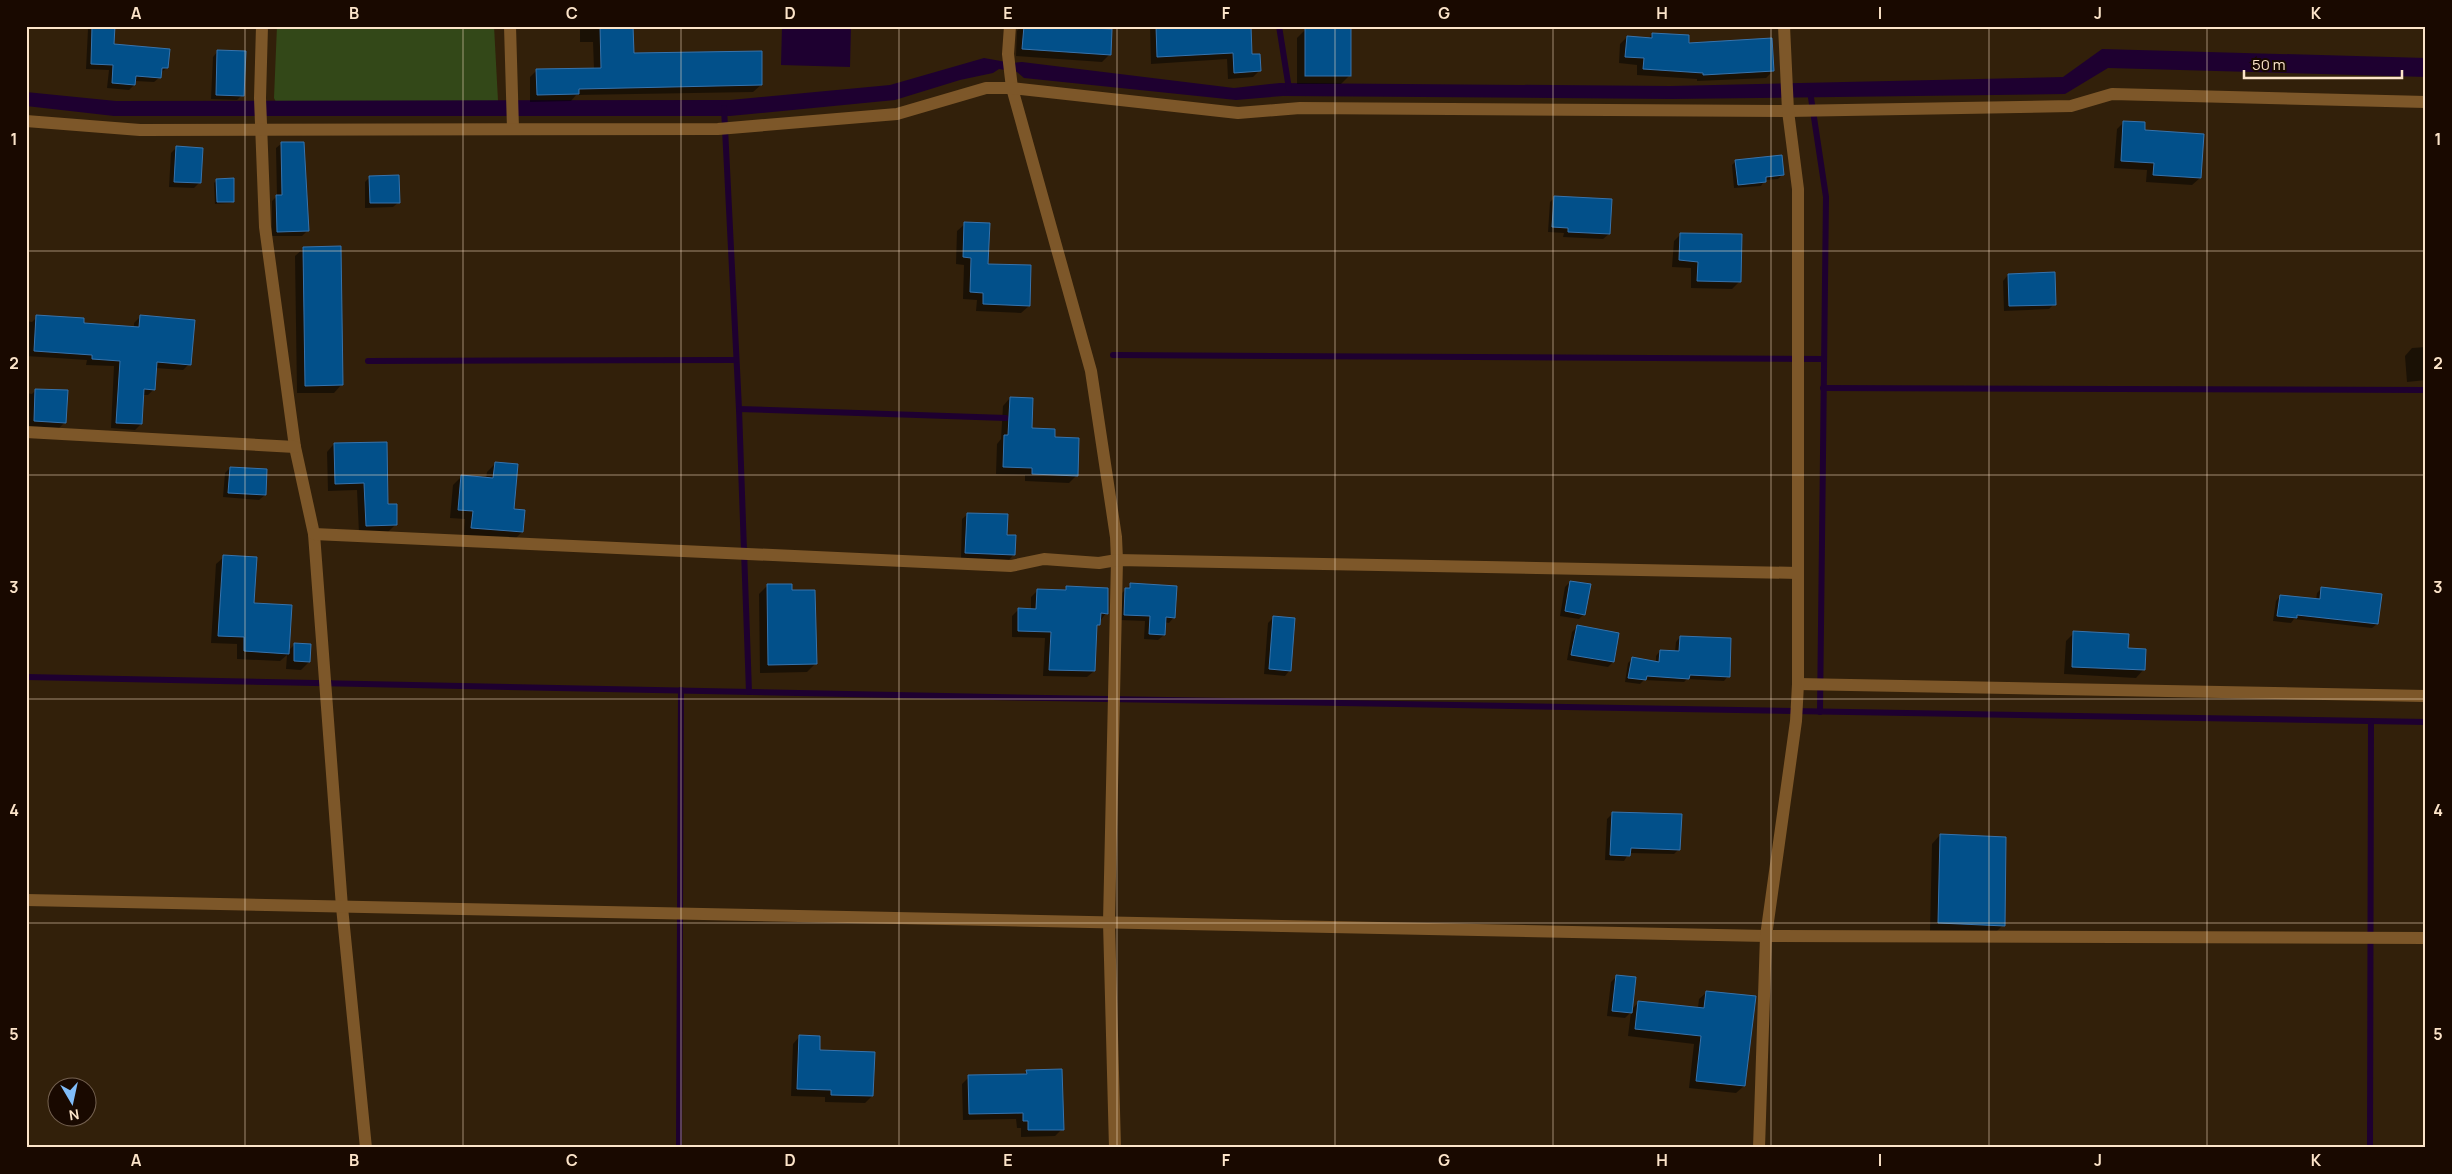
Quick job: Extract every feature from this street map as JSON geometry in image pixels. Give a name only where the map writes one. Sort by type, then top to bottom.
[{"type":"street","points":[[262,26],[260,98],[265,227],[295,447],[314,534],[342,907],[366,1148]]},
{"type":"street","points":[[510,26],[513,126]]},
{"type":"street","points":[[1010,26],[1008,54],[1011,83],[1091,371],[1117,560],[1109,922],[1116,1148]]},
{"type":"street","points":[[1759,1148],[1766,936],[1796,721],[1798,684],[1798,189],[1788,106],[1784,26]]},
{"type":"street","points":[[26,121],[140,130],[261,126],[513,126],[718,129],[896,114],[986,88],[1011,83],[1238,113],[1300,108],[1788,106],[1805,111],[1822,111],[2071,106],[2112,94],[2426,102]]},
{"type":"street","points":[[26,432],[295,447]]},
{"type":"street","points":[[314,534],[752,556],[1011,566],[1044,559],[1099,563],[1117,560],[1798,572]]},
{"type":"street","points":[[1798,684],[2426,696]]},
{"type":"street","points":[[26,900],[1766,936],[2426,938]]},
{"type":"green space","points":[[277,26],[494,26],[498,101],[276,102],[274,98]]},
{"type":"shaded area","points":[[782,26],[851,26],[850,67],[781,65]]},
{"type":"shaded area","points":[[2102,49],[2426,58],[2426,77],[2108,68],[2065,94],[1672,99],[1283,96],[1236,100],[1024,78],[1017,72],[999,69],[993,73],[960,80],[895,100],[730,116],[114,116],[26,106],[26,92],[116,101],[730,100],[890,85],[984,58],[1012,63],[1022,62],[1234,88],[1280,83],[1671,86],[2063,77]]},
{"type":"building","points":[[92,26],[115,26],[114,44],[170,49],[168,68],[162,68],[161,78],[136,76],[135,85],[112,83],[113,65],[91,64]]},
{"type":"building","points":[[600,26],[633,26],[634,53],[762,51],[762,85],[579,89],[579,94],[537,95],[536,69],[601,68]]},
{"type":"building","points":[[1024,26],[1091,26],[1091,28],[1112,29],[1111,55],[1022,49]]},
{"type":"building","points":[[1156,26],[1251,26],[1252,54],[1260,54],[1261,71],[1234,73],[1233,53],[1157,57]]},
{"type":"building","points":[[1305,28],[1351,28],[1351,76],[1305,76]]},
{"type":"building","points":[[1652,33],[1689,35],[1689,43],[1772,38],[1774,71],[1703,75],[1703,73],[1643,69],[1644,58],[1625,57],[1627,36],[1652,38]]},
{"type":"building","points":[[217,50],[246,51],[244,96],[216,95]]},
{"type":"building","points":[[2123,121],[2145,122],[2145,130],[2204,134],[2201,178],[2153,175],[2154,163],[2121,161]]},
{"type":"building","points":[[281,142],[304,142],[309,231],[277,232],[276,195],[282,195]]},
{"type":"building","points":[[176,146],[203,148],[201,183],[174,182]]},
{"type":"building","points":[[1782,155],[1784,175],[1766,177],[1766,182],[1738,185],[1735,160]]},
{"type":"building","points":[[399,175],[400,203],[370,203],[369,176]]},
{"type":"building","points":[[234,178],[234,202],[217,202],[216,179]]},
{"type":"building","points":[[1554,196],[1612,199],[1610,234],[1568,232],[1568,228],[1552,227]]},
{"type":"building","points":[[964,222],[990,223],[988,264],[1031,265],[1030,306],[983,304],[983,293],[970,292],[971,258],[963,257]]},
{"type":"building","points":[[1680,233],[1742,234],[1741,282],[1697,281],[1698,262],[1679,260]]},
{"type":"building","points":[[341,246],[343,385],[305,386],[303,247]]},
{"type":"building","points":[[2055,272],[2056,305],[2009,306],[2008,274]]},
{"type":"building","points":[[36,315],[84,318],[84,323],[139,327],[140,315],[195,320],[191,365],[157,362],[155,390],[144,389],[142,424],[116,423],[120,361],[92,359],[92,355],[34,351]]},
{"type":"building","points":[[35,389],[68,390],[66,423],[34,421]]},
{"type":"building","points":[[1010,397],[1033,398],[1032,428],[1055,429],[1055,437],[1079,438],[1078,476],[1032,474],[1032,468],[1003,467],[1004,435],[1008,435]]},
{"type":"building","points":[[387,442],[388,504],[397,504],[397,525],[366,526],[364,483],[335,484],[334,443]]},
{"type":"building","points":[[495,462],[518,464],[514,509],[525,510],[523,532],[471,528],[473,511],[458,510],[461,475],[493,478]]},
{"type":"building","points":[[230,467],[267,469],[266,495],[228,493]]},
{"type":"building","points":[[967,513],[1008,514],[1007,535],[1016,535],[1015,555],[965,553]]},
{"type":"building","points":[[223,555],[257,557],[254,603],[292,605],[289,654],[244,651],[244,637],[218,636]]},
{"type":"building","points":[[1570,581],[1591,584],[1585,615],[1565,611]]},
{"type":"building","points":[[1130,583],[1177,586],[1175,618],[1166,617],[1165,635],[1149,634],[1150,616],[1124,615],[1125,588],[1130,588]]},
{"type":"building","points":[[767,584],[792,584],[792,590],[815,590],[817,664],[768,665]]},
{"type":"building","points":[[1066,586],[1108,588],[1108,614],[1101,613],[1100,625],[1097,625],[1095,671],[1049,670],[1051,632],[1018,631],[1018,608],[1036,609],[1037,589],[1066,590]]},
{"type":"building","points":[[2321,587],[2382,594],[2378,624],[2297,615],[2297,618],[2277,616],[2280,595],[2320,599]]},
{"type":"building","points":[[1273,616],[1295,618],[1291,671],[1269,669]]},
{"type":"building","points":[[1577,625],[1619,633],[1614,662],[1571,655]]},
{"type":"building","points":[[2073,631],[2129,634],[2128,648],[2146,649],[2145,670],[2072,667]]},
{"type":"building","points":[[1680,636],[1731,638],[1730,677],[1690,675],[1689,679],[1647,676],[1646,680],[1628,678],[1632,657],[1659,662],[1660,650],[1679,651]]},
{"type":"building","points":[[294,643],[311,644],[310,662],[294,661]]},
{"type":"building","points":[[1612,812],[1682,814],[1680,850],[1631,848],[1630,856],[1610,855]]},
{"type":"building","points":[[1940,834],[2006,837],[2005,926],[1938,923]]},
{"type":"building","points":[[1616,975],[1636,977],[1632,1013],[1612,1011]]},
{"type":"building","points":[[1706,991],[1756,996],[1745,1086],[1696,1081],[1701,1036],[1635,1029],[1638,1001],[1704,1008]]},
{"type":"building","points":[[799,1035],[820,1036],[820,1050],[875,1052],[873,1096],[831,1095],[831,1090],[797,1089]]},
{"type":"building","points":[[1062,1069],[1064,1130],[1028,1130],[1028,1121],[1023,1121],[1023,1113],[969,1114],[968,1075],[1027,1074],[1026,1070]]},
{"type":"waterway","points":[[1279,26],[1289,89]]},
{"type":"waterway","points":[[1810,91],[1826,197],[1820,712]]},
{"type":"waterway","points":[[724,108],[739,409],[749,692]]},
{"type":"waterway","points":[[1113,355],[1824,359]]},
{"type":"waterway","points":[[368,361],[736,360]]},
{"type":"waterway","points":[[1823,388],[2426,390]]},
{"type":"waterway","points":[[739,409],[1006,418]]},
{"type":"waterway","points":[[26,677],[993,697],[2426,722]]},
{"type":"waterway","points":[[679,1148],[681,690]]},
{"type":"waterway","points":[[2370,1148],[2371,721]]}]
